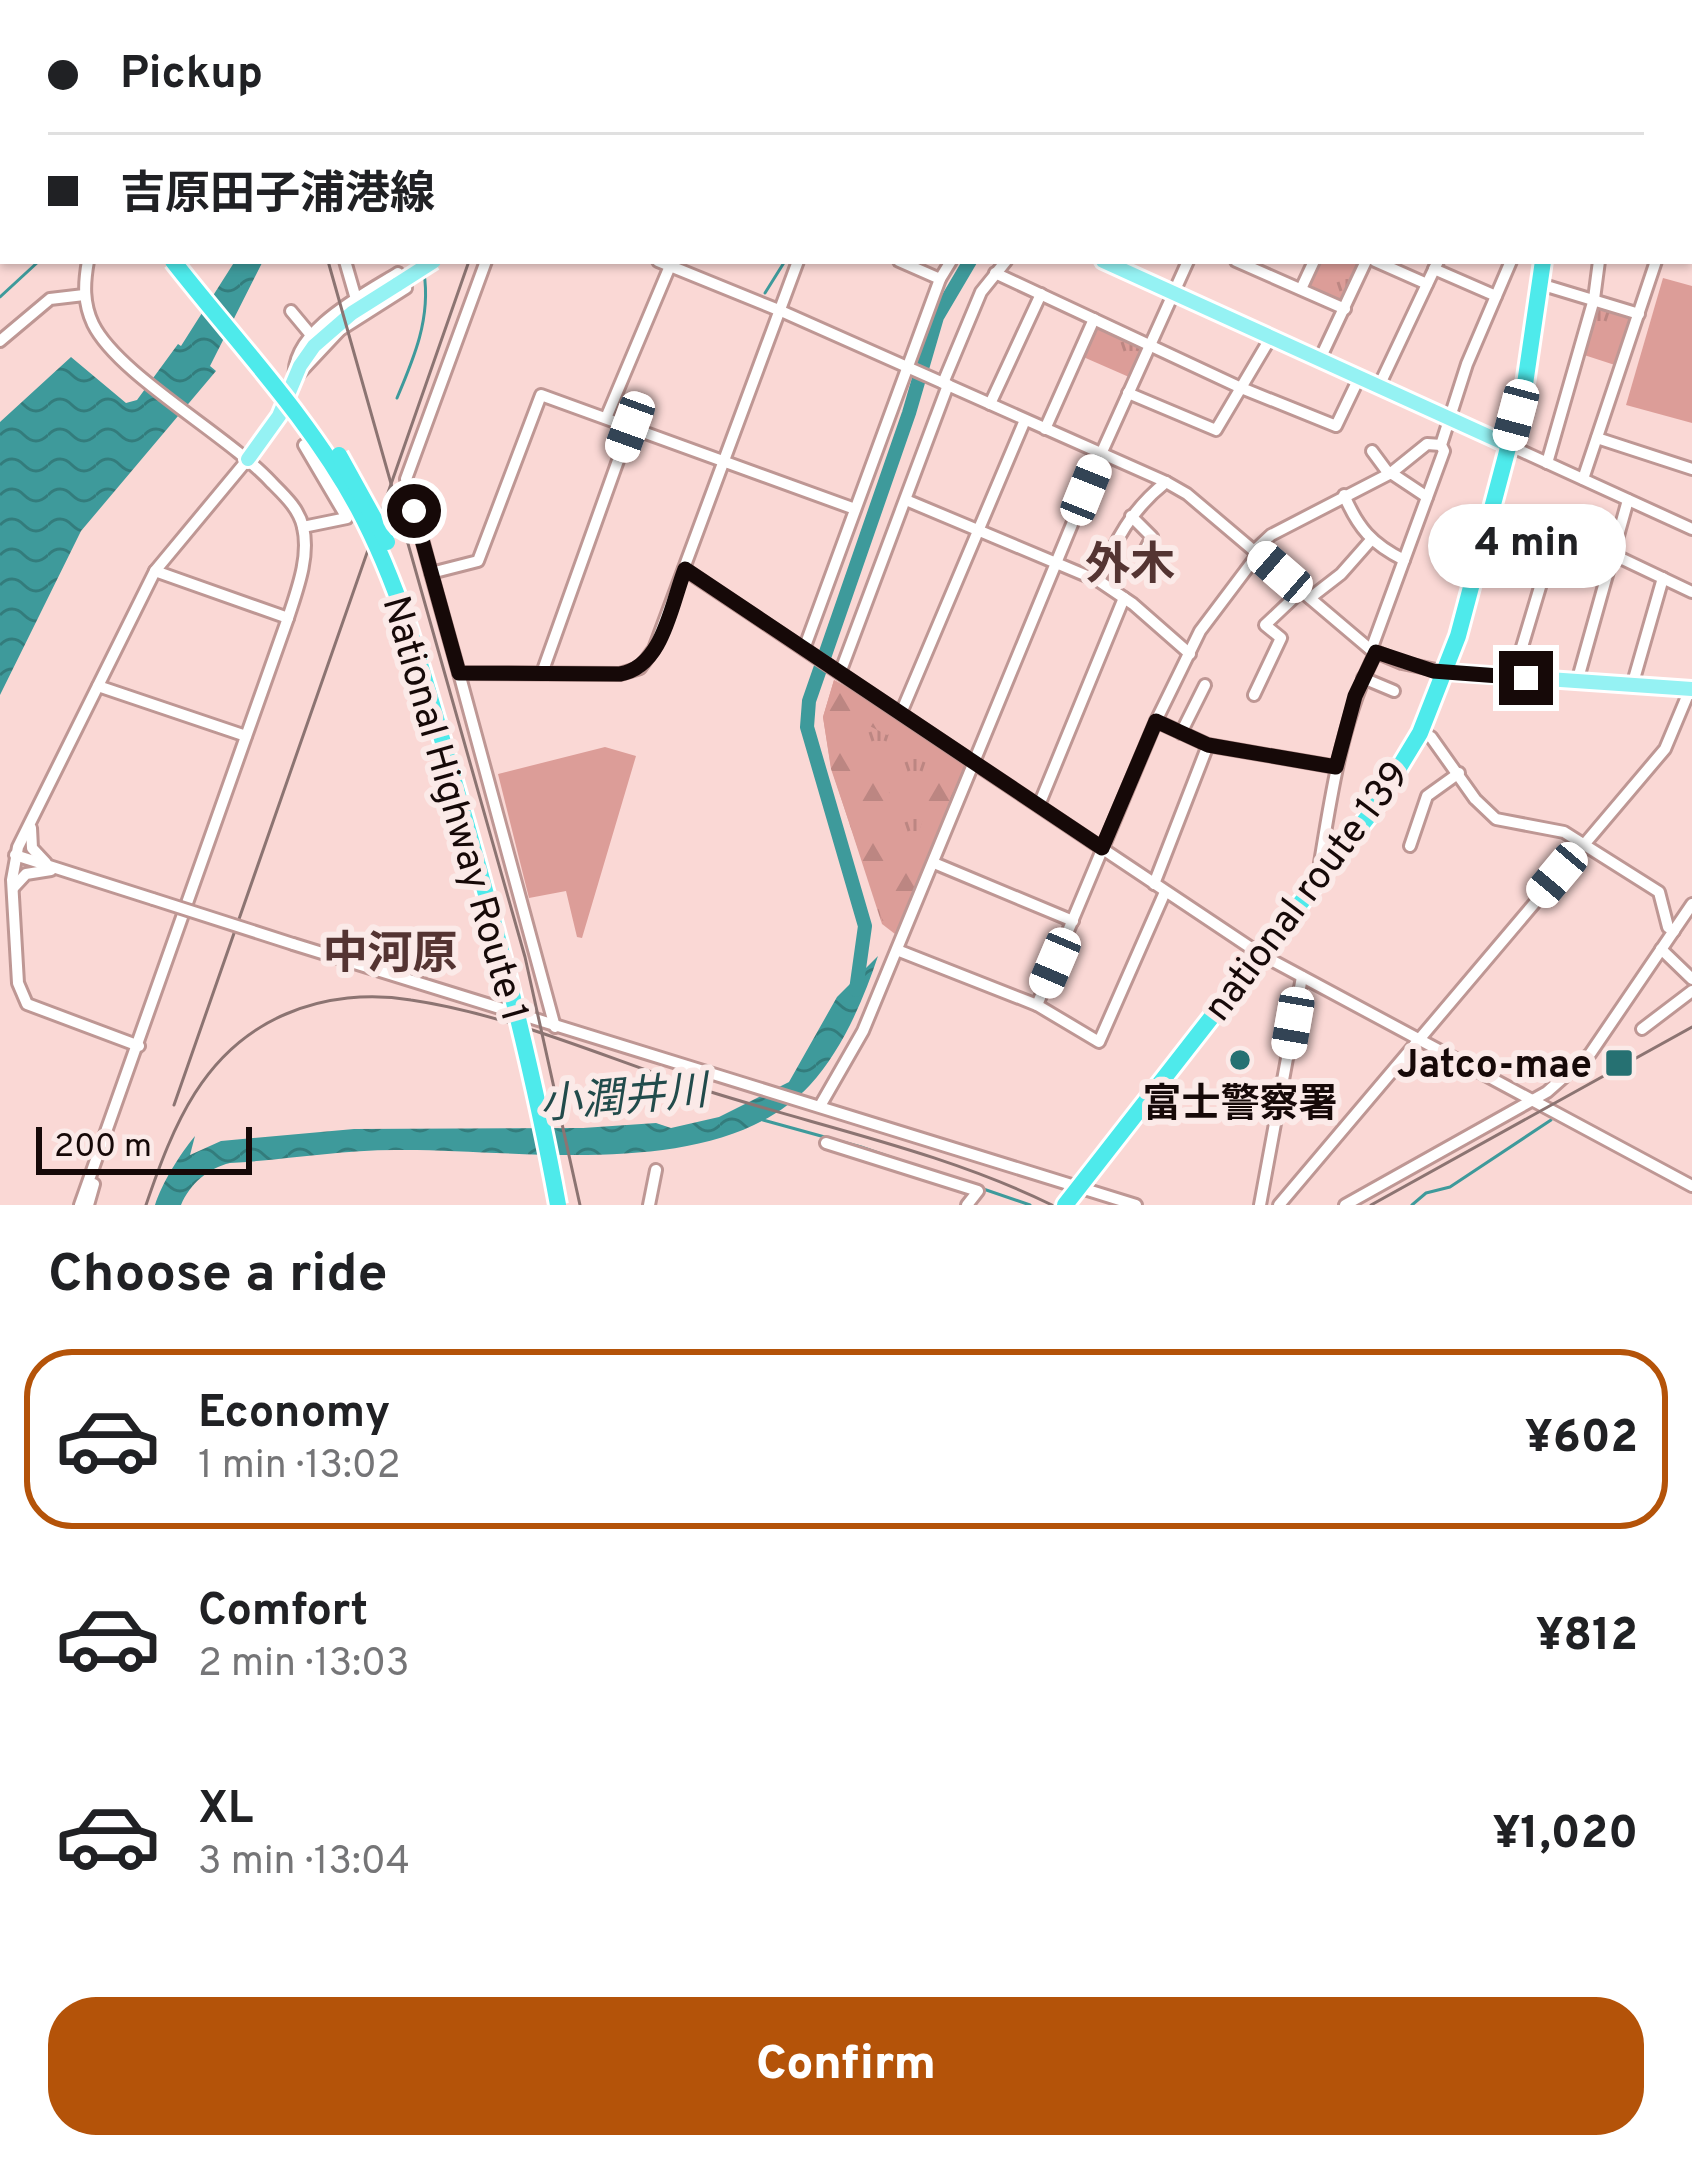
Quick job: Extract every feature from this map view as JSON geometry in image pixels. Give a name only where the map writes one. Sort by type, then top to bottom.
[{"type":"highway","name":"National Highway Route 1","points":[[175,264],[287,400],[333,465],[398,593],[496,926],[558,1205]]},
{"type":"highway","name":"National Highway Route 1","points":[[188,264],[320,426],[351,474],[399,569],[421,626],[506,928],[541,1066],[568,1205]]},
{"type":"highway","name":"national route 139","points":[[1065,1205],[1323,875],[1393,781],[1420,734],[1446,672],[1525,384],[1543,264]]},
{"type":"main road","points":[[248,458],[279,416],[311,349],[327,332],[429,264]]},
{"type":"main road","points":[[1110,264],[1508,445]]},
{"type":"main road","points":[[1446,672],[1692,687]]},
{"type":"street","points":[[84,1205],[300,581],[303,527],[295,507],[248,458],[146,379],[100,336],[84,295],[88,264]]},
{"type":"street","points":[[346,264],[356,298]]},
{"type":"street","points":[[485,264],[406,479],[554,1028]]},
{"type":"street","points":[[606,418],[664,264],[1166,482],[1373,651],[1446,672]]},
{"type":"street","points":[[459,673],[620,674],[640,668],[655,649],[797,264]]},
{"type":"street","points":[[906,264],[940,279]]},
{"type":"street","points":[[807,651],[855,509],[949,264]]},
{"type":"street","points":[[838,672],[906,500],[970,316],[1003,264]]},
{"type":"street","points":[[820,1106],[863,1031],[1055,563],[1187,264]]},
{"type":"street","points":[[1300,289],[1312,264]]},
{"type":"street","points":[[1320,359],[1368,264]]},
{"type":"street","points":[[1377,264],[1427,284]]},
{"type":"street","points":[[1323,875],[1320,863],[1336,767],[1363,678],[1444,451],[1441,446],[1467,364],[1510,264]]},
{"type":"street","points":[[1547,463],[1594,299],[1599,264]]},
{"type":"street","points":[[1583,479],[1655,264]]},
{"type":"street","points":[[1254,265],[1345,309]]},
{"type":"street","points":[[1379,386],[1436,265],[1496,296]]},
{"type":"street","points":[[994,272],[1239,387],[1336,426],[1359,378]]},
{"type":"street","points":[[398,273],[406,288],[332,336],[295,378],[295,359],[311,335],[356,298],[398,273]]},
{"type":"street","points":[[1540,284],[1639,314]]},
{"type":"street","points":[[990,404],[1041,294]]},
{"type":"street","points":[[0,340],[50,299],[84,295]]},
{"type":"street","points":[[291,311],[311,335]]},
{"type":"street","points":[[1045,429],[1094,320]]},
{"type":"street","points":[[1128,393],[1216,430],[1271,337]]},
{"type":"street","points":[[431,574],[478,562],[537,399],[546,395],[855,509]]},
{"type":"street","points":[[901,713],[1025,420]]},
{"type":"street","points":[[542,673],[630,427]]},
{"type":"street","points":[[1597,438],[1692,469]]},
{"type":"street","points":[[1037,1005],[1156,721],[1211,611],[1270,535],[1390,473],[1427,444],[1441,446]]},
{"type":"street","points":[[303,527],[347,518],[304,445]]},
{"type":"street","points":[[1508,445],[1692,530]]},
{"type":"street","points":[[1372,451],[1390,473],[1427,497]]},
{"type":"street","points":[[139,1046],[22,999],[15,855],[155,572],[248,458]]},
{"type":"street","points":[[1099,581],[1117,536],[1166,482]]},
{"type":"street","points":[[1344,495],[1357,526],[1404,560]]},
{"type":"street","points":[[906,500],[1099,581],[1190,653]]},
{"type":"street","points":[[1576,682],[1628,500]]},
{"type":"street","points":[[1131,516],[1152,537],[1143,554]]},
{"type":"street","points":[[1490,517],[1612,554],[1692,592]]},
{"type":"street","points":[[1514,677],[1555,537]]},
{"type":"street","points":[[1254,695],[1281,638],[1265,625],[1341,574],[1371,540]]},
{"type":"street","points":[[685,569],[1260,954],[1692,1186]]},
{"type":"street","points":[[155,572],[288,618]]},
{"type":"street","points":[[1632,686],[1663,578]]},
{"type":"street","points":[[1039,805],[1124,598]]},
{"type":"street","points":[[1363,678],[1394,691]]},
{"type":"street","points":[[1181,733],[1204,685]]},
{"type":"street","points":[[98,686],[246,736]]},
{"type":"street","points":[[1279,1205],[1664,749],[1692,687]]},
{"type":"street","points":[[1156,721],[1208,745],[1336,767]]},
{"type":"street","points":[[1420,734],[1431,737],[1474,799],[1496,819],[1564,832],[1659,892],[1668,927],[1674,931]]},
{"type":"street","points":[[897,950],[1037,1005],[1099,1042],[1160,888],[1208,745]]},
{"type":"street","points":[[1410,845],[1427,796],[1459,773]]},
{"type":"street","points":[[33,818],[32,848],[41,860],[60,870]]},
{"type":"street","points":[[15,855],[554,1028],[1136,1205]]},
{"type":"street","points":[[934,862],[1073,921]]},
{"type":"street","points":[[13,888],[33,871],[60,870]]},
{"type":"street","points":[[1345,1205],[1570,1075],[1590,1054],[1692,904]]},
{"type":"street","points":[[1661,949],[1692,979]]},
{"type":"street","points":[[1260,1205],[1302,977]]},
{"type":"street","points":[[1642,1028],[1692,991]]},
{"type":"street","points":[[826,1143],[978,1191],[967,1205]]},
{"type":"street","points":[[649,1205],[656,1170]]},
{"type":"green space","points":[[1318,264],[1361,264],[1343,304],[1307,288]]},
{"type":"green space","points":[[1663,278],[1692,286],[1692,423],[1626,405]]},
{"type":"green space","points":[[1595,301],[1636,315],[1621,367],[1581,354]]},
{"type":"green space","points":[[1097,323],[1143,344],[1129,377],[1081,356]]},
{"type":"green space","points":[[834,680],[968,764],[895,934],[882,924],[831,767],[823,717]]},
{"type":"green space","points":[[834,680],[901,716],[901,730],[887,735],[860,721],[862,710],[851,711],[860,741],[902,812],[890,818],[888,832],[888,842],[897,855],[904,859],[923,818],[930,743],[939,743],[965,762],[897,930],[883,922],[831,769],[823,717]]},
{"type":"green space","points":[[605,747],[636,756],[582,938],[577,937],[566,891],[529,898],[498,774]]},
{"type":"water","points":[[233,264],[261,264],[210,366],[216,371],[81,531],[0,695],[0,422],[71,357],[126,403],[137,400],[181,346]]},
{"type":"water","points":[[878,956],[850,1024],[810,1085],[770,1116],[723,1137],[670,1149],[613,1154],[374,1150],[230,1163],[201,1178],[181,1205],[155,1205],[195,1136],[190,1155],[221,1141],[354,1129],[656,1123],[671,1128],[719,1117],[789,1082],[837,997]]},
{"type":"waterway","points":[[0,297],[36,264]]},
{"type":"waterway","points":[[765,293],[783,264]]},
{"type":"waterway","name":"小潤井川","points":[[856,990],[865,926],[807,727],[809,701],[909,413],[937,317],[968,264]]},
{"type":"waterway","points":[[397,398],[423,322],[424,273]]},
{"type":"waterway","points":[[763,1120],[861,1147],[1030,1205]]},
{"type":"waterway","points":[[1412,1205],[1426,1193],[1450,1187],[1551,1120]]},
{"type":"railway","points":[[329,264],[525,957],[580,1205]]},
{"type":"railway","points":[[174,1105],[468,264]]},
{"type":"railway","points":[[146,1205],[180,1119],[212,1069],[233,1048],[257,1029],[301,1008],[332,1000],[380,997],[447,1006],[517,1025],[689,1085],[964,1168],[1052,1205]]},
{"type":"railway","points":[[1371,1205],[1692,1027]]},
{"type":"place","name":"富士警察署","points":[[1240,1060]]},
{"type":"place","name":"Jatco-mae","points":[[1619,1063]]},
{"type":"district","name":"外木","points":[[1130,563]]},
{"type":"district","name":"中河原","points":[[390,952]]},
{"type":"route","points":[[414,511],[459,673],[620,674],[640,668],[655,649],[685,569],[1102,848],[1156,721],[1208,745],[1336,767],[1355,696],[1376,652],[1433,671],[1526,678]]}]
